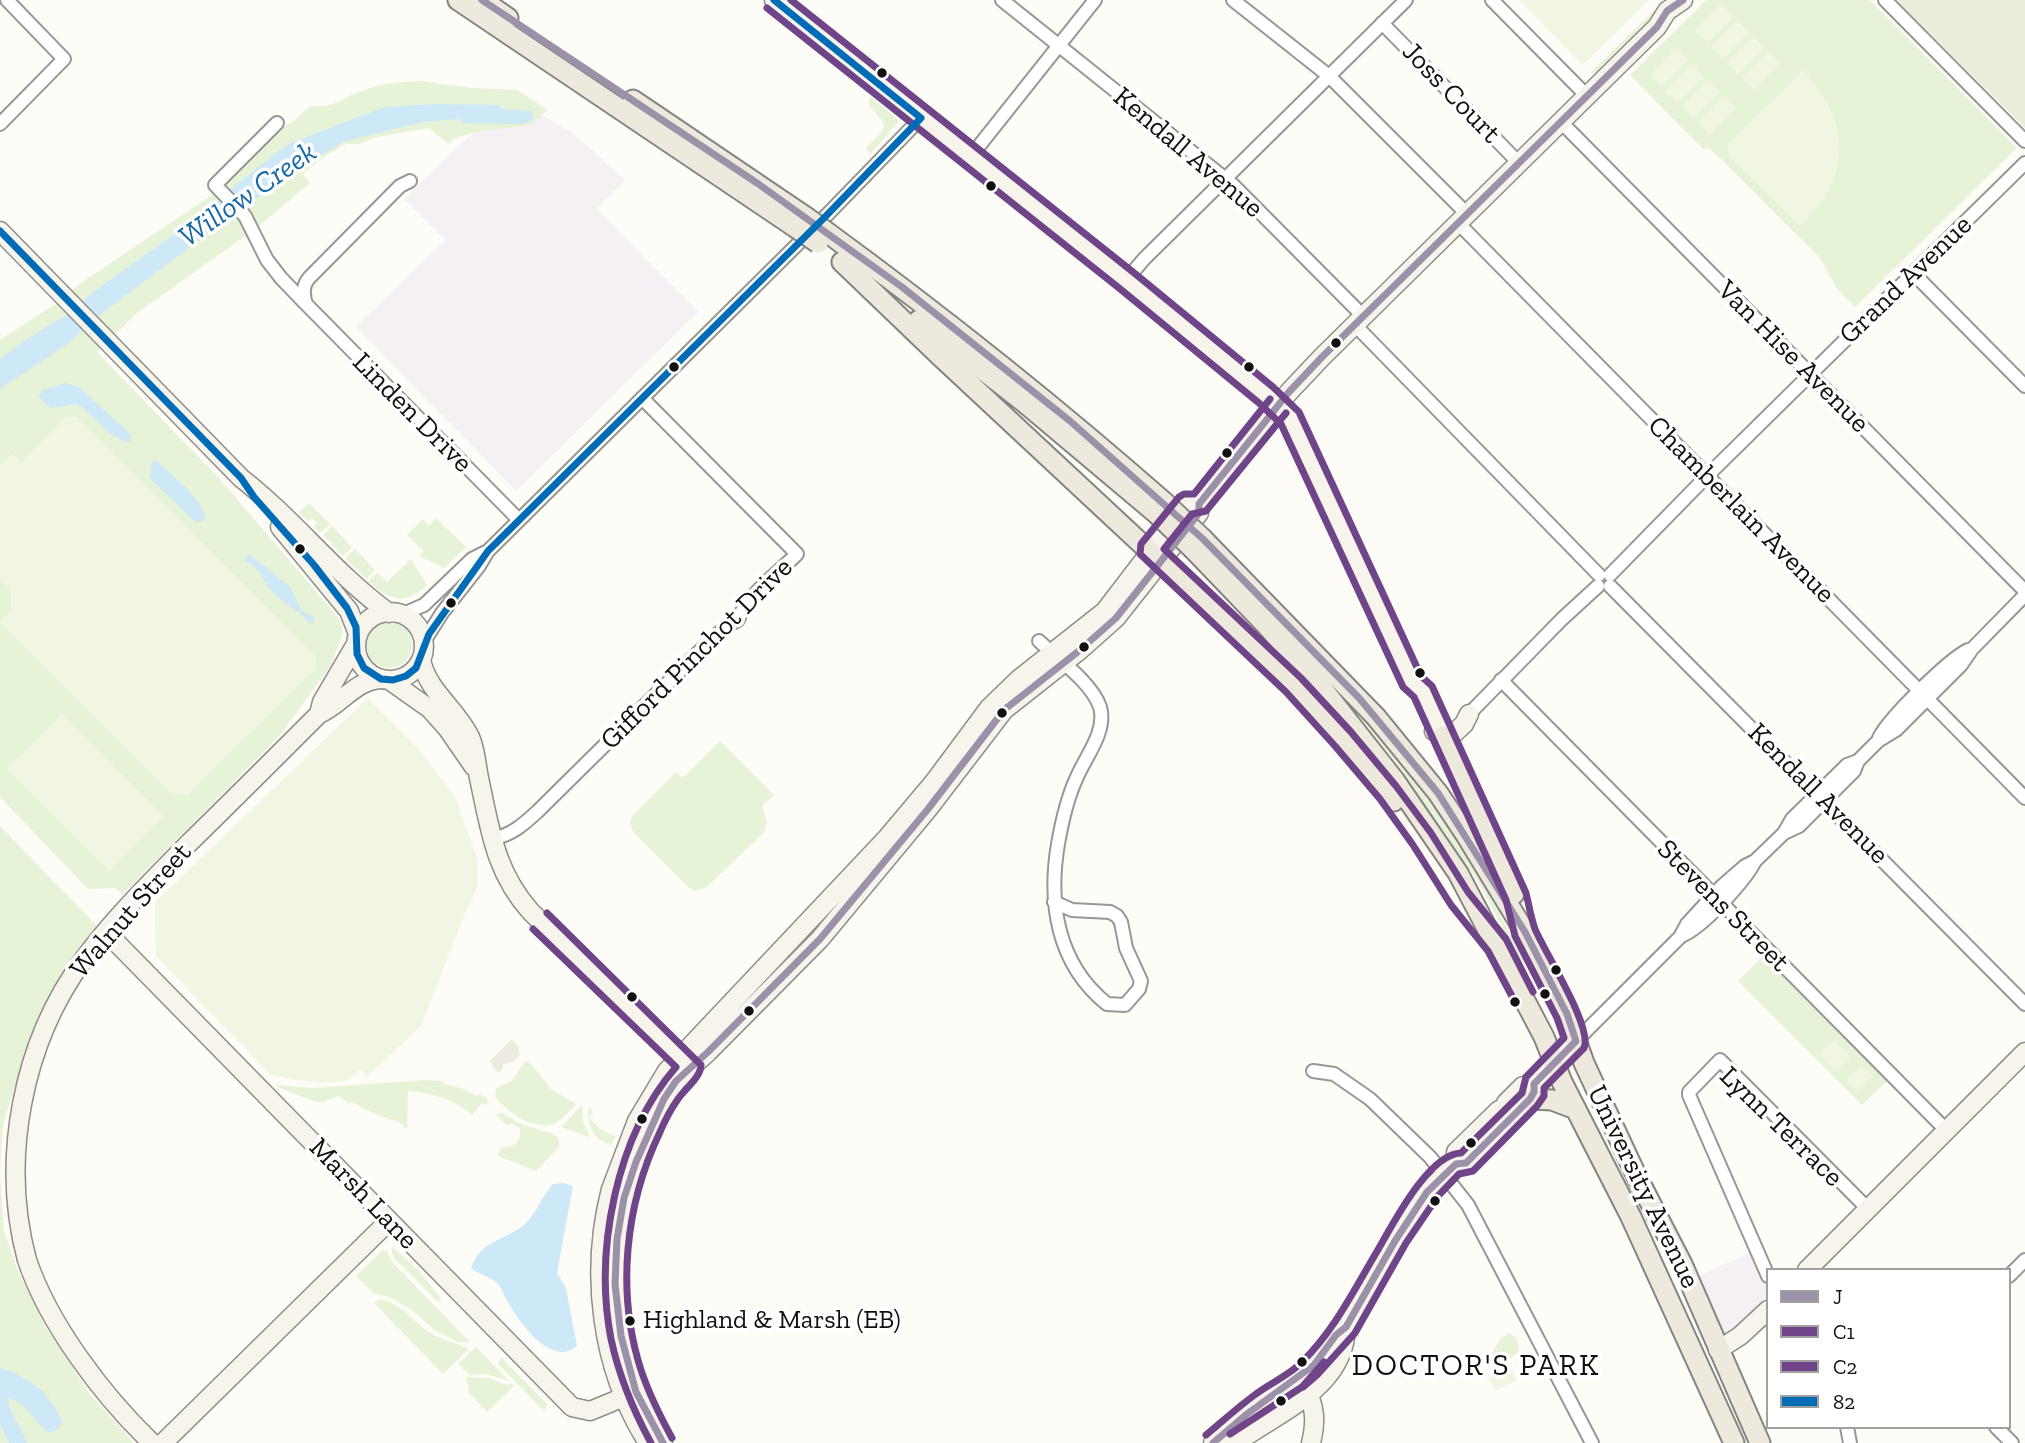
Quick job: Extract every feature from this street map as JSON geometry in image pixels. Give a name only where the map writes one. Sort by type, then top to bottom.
[{"type":"main road","points":[[458,0],[801,222]]},
{"type":"main road","points":[[482,0],[823,238],[902,287],[1070,421],[1360,699],[1452,813],[1525,932]]},
{"type":"main road","points":[[823,238],[842,262],[941,357],[1285,676],[1343,739],[1395,802],[1459,898],[1497,945]]},
{"type":"main road","points":[[842,262],[1161,508]]},
{"type":"main road","points":[[1198,544],[1374,753],[1458,873],[1497,945]]},
{"type":"main road","points":[[1443,736],[1516,897],[1525,932]]},
{"type":"main road","name":"University Avenue","points":[[1525,932],[1567,1014],[1584,1063],[1637,1177],[1684,1269],[1760,1443]]},
{"type":"main road","name":"University Avenue","points":[[1497,945],[1739,1442]]},
{"type":"main road","points":[[1532,1092],[1576,1110]]},
{"type":"main road","points":[[1649,1254],[1669,1275],[1703,1348],[1710,1352],[1718,1349]]},
{"type":"street","points":[[0,124],[61,61],[7,0]]},
{"type":"street","name":"Kendall Avenue","points":[[1002,0],[1226,179],[1604,580],[2022,1001]]},
{"type":"street","points":[[971,156],[1095,0]]},
{"type":"street","name":"Chamberlain Avenue","points":[[1233,0],[1329,76],[1707,475],[2025,798]]},
{"type":"street","points":[[1126,280],[1144,259],[1406,0]]},
{"type":"street","points":[[1492,0],[1587,96]]},
{"type":"street","points":[[1885,0],[2025,141]]},
{"type":"street","points":[[783,2],[921,118],[1126,280],[1278,406],[1294,423],[1413,683],[1422,691],[1443,736]]},
{"type":"street","points":[[648,1443],[605,1328],[601,1299],[602,1237],[620,1188],[637,1121],[667,1071],[686,1062],[886,839],[934,782],[989,708],[1012,685],[1105,611],[1155,555],[1187,504],[1199,504],[1278,406],[1322,357],[1657,27],[1673,17],[1681,2]]},
{"type":"street","name":"Joss Court","points":[[1382,23],[1519,163]]},
{"type":"street","points":[[385,680],[402,678],[413,671],[442,613],[488,551],[921,118]]},
{"type":"street","name":"Van Hise Avenue","points":[[1561,122],[2025,593]]},
{"type":"street","name":"Linden Drive","points":[[277,123],[219,189],[243,213],[267,260],[281,278],[305,297],[519,520]]},
{"type":"street","name":"Grand Avenue","points":[[1469,714],[1913,272],[2023,170]]},
{"type":"street","points":[[305,297],[309,278],[400,186],[410,181]]},
{"type":"street","points":[[0,232],[241,478],[259,492],[356,588],[395,614],[412,621],[420,631],[428,683],[469,735],[477,755],[478,773],[492,839],[504,874],[519,899],[686,1062]]},
{"type":"street","points":[[1913,272],[2025,386]]},
{"type":"street","name":"Gifford Pinchot Drive","points":[[492,839],[520,828],[709,642],[738,620],[740,611],[748,602],[797,554],[642,398]]},
{"type":"street","points":[[241,478],[254,497],[342,600],[349,611],[357,639],[357,656],[362,666],[370,674],[385,680],[430,709],[478,773]]},
{"type":"street","points":[[357,639],[370,619],[424,605],[472,559],[488,551]]},
{"type":"street","points":[[1213,1443],[1261,1403],[1314,1365],[1336,1335],[1346,1327],[1395,1241],[1427,1192],[1450,1169],[1466,1163],[1507,1112],[1532,1092],[1576,1041],[1681,936],[1687,924],[1717,899],[1745,866],[1755,861],[1784,834],[1792,819],[1821,797],[1847,765],[1858,761],[1878,741],[1889,723],[1924,695],[1955,659],[1972,649],[2025,593]]},
{"type":"street","name":"Walnut Street","points":[[318,714],[357,639]]},
{"type":"street","points":[[1052,652],[1093,694],[1100,708],[1102,722],[1069,796],[1055,865],[1054,902],[1058,927],[1069,958],[1079,974],[1107,1004],[1125,1005],[1139,989],[1141,981],[1126,948],[1121,922],[1117,916],[1110,912],[1072,910],[1054,902]]},
{"type":"street","name":"Walnut Street","points":[[152,1443],[102,1389],[51,1311],[27,1262],[14,1198],[14,1156],[18,1113],[36,1044],[48,1017],[71,979],[106,932],[152,881],[318,714],[330,709],[365,682],[385,680]]},
{"type":"street","name":"Stevens Street","points":[[1501,680],[1947,1130]]},
{"type":"street","points":[[1413,683],[1412,694],[1424,722],[1443,736],[1454,734],[1469,714]]},
{"type":"street","points":[[1431,709],[1450,720],[1469,714]]},
{"type":"street","name":"Marsh Lane","points":[[106,932],[572,1407],[590,1411],[630,1394]]},
{"type":"street","points":[[1809,1268],[2025,1052]]},
{"type":"street","name":"Lynn Terrace","points":[[1766,1271],[1689,1095],[1720,1060],[1868,1209]]},
{"type":"street","points":[[1313,1071],[1334,1074],[1350,1082],[1421,1149],[1450,1169],[1592,1443]]},
{"type":"street","points":[[163,1443],[389,1221]]},
{"type":"street","points":[[1718,1349],[1765,1317]]},
{"type":"street","points":[[1236,1443],[1304,1398],[1333,1367],[1345,1340],[1346,1327]]},
{"type":"street","points":[[1293,1382],[1315,1421],[1311,1443]]},
{"type":"street","points":[[630,1394],[663,1443]]},
{"type":"street","points":[[1302,1443],[1304,1398]]},
{"type":"street","points":[[1998,1429],[2012,1443]]},
{"type":"shaded area","points":[[541,115],[572,132],[625,180],[597,209],[698,312],[516,491],[356,327],[445,240],[404,199],[472,133],[531,125]]},
{"type":"shaded area","points":[[512,1039],[518,1046],[520,1055],[513,1062],[503,1064],[500,1072],[495,1071],[490,1061]]},
{"type":"shaded area","points":[[1756,1250],[1766,1272],[1766,1312],[1718,1350],[1689,1280]]},
{"type":"green space","points":[[1519,0],[1649,0],[1583,65]]},
{"type":"green space","points":[[1706,0],[1870,0],[2017,148],[1855,307],[1838,290],[1819,257],[1710,149],[1703,149],[1630,75]]},
{"type":"green space","points":[[1897,0],[2025,0],[2025,128]]},
{"type":"green space","points":[[1721,4],[1734,16],[1707,43],[1695,30]]},
{"type":"green space","points":[[1659,6],[1661,10],[1595,75],[1591,72]]},
{"type":"green space","points":[[1737,20],[1749,32],[1723,59],[1711,46]]},
{"type":"green space","points":[[1753,36],[1765,48],[1738,75],[1726,62]]},
{"type":"green space","points":[[1676,48],[1689,60],[1662,87],[1650,75]]},
{"type":"green space","points":[[1769,51],[1781,64],[1754,90],[1742,78]]},
{"type":"green space","points":[[1692,64],[1704,77],[1678,103],[1665,91]]},
{"type":"green space","points":[[1803,70],[1819,89],[1830,109],[1837,129],[1839,149],[1837,169],[1830,188],[1800,225],[1728,155],[1728,144]]},
{"type":"green space","points":[[1708,80],[1720,92],[1694,119],[1681,106]]},
{"type":"green space","points":[[420,81],[472,88],[517,90],[548,110],[531,125],[472,133],[456,138],[448,144],[429,128],[378,137],[359,144],[346,144],[302,174],[310,183],[255,229],[136,314],[97,352],[218,477],[338,617],[342,636],[330,667],[280,735],[123,894],[115,888],[88,889],[0,797],[0,340],[213,194],[280,129],[294,121],[310,106],[326,106],[378,86]]},
{"type":"green space","points":[[870,96],[899,121],[870,155],[866,148],[880,134],[884,125],[868,103]]},
{"type":"green space","points":[[1724,96],[1736,108],[1709,134],[1697,122]]},
{"type":"green space","points":[[65,417],[77,417],[316,657],[315,669],[188,795],[173,795],[0,622],[11,611],[11,591],[0,580],[0,465],[12,453],[21,462]]},
{"type":"green space","points":[[309,503],[330,524],[320,533],[314,527],[317,523],[312,518],[308,521],[299,513]]},
{"type":"green space","points":[[436,518],[466,547],[444,568],[419,556],[423,551],[407,535],[423,519],[429,525]]},
{"type":"green space","points":[[332,526],[352,547],[343,556],[323,535]]},
{"type":"green space","points":[[355,549],[375,570],[366,579],[345,558]]},
{"type":"green space","points":[[411,559],[427,585],[419,592],[397,598],[383,593],[368,582],[377,573],[387,582]]},
{"type":"green space","points":[[389,622],[398,623],[405,629],[411,636],[411,654],[405,661],[398,667],[389,668],[380,667],[373,661],[367,654],[366,645],[367,636],[373,629],[380,623]]},
{"type":"green space","points":[[1289,637],[1380,733],[1453,828],[1525,961],[1521,962],[1467,865],[1445,842]]},
{"type":"green space","points":[[368,698],[419,749],[455,797],[477,858],[478,886],[421,1026],[367,1077],[360,1070],[339,1082],[277,1076],[270,1074],[156,956],[155,902]]},
{"type":"green space","points":[[62,714],[164,817],[109,871],[7,768]]},
{"type":"green space","points":[[720,741],[774,795],[762,806],[767,822],[764,832],[707,887],[695,891],[633,832],[630,823],[633,815],[676,772],[683,778]]},
{"type":"green space","points":[[0,826],[97,926],[59,985],[27,1047],[3,1124],[0,1174]]},
{"type":"green space","points":[[1763,956],[1888,1080],[1862,1105],[1738,981]]},
{"type":"green space","points":[[1834,1040],[1851,1057],[1836,1072],[1819,1055]]},
{"type":"green space","points":[[526,1061],[551,1089],[576,1104],[555,1123],[531,1123],[514,1114],[495,1097],[496,1088],[511,1081]]},
{"type":"green space","points":[[1862,1065],[1873,1076],[1858,1092],[1846,1080]]},
{"type":"green space","points":[[443,1081],[444,1084],[477,1096],[480,1094],[489,1101],[485,1106],[482,1103],[472,1115],[442,1098],[408,1091],[407,1129],[400,1123],[363,1109],[355,1103],[348,1103],[339,1096],[315,1102],[276,1085],[312,1088]]},
{"type":"green space","points":[[582,1105],[583,1122],[588,1137],[561,1127]]},
{"type":"green space","points":[[589,1106],[593,1113],[589,1117],[592,1121],[604,1131],[616,1136],[611,1145],[600,1140],[592,1130],[588,1119]]},
{"type":"green space","points":[[501,1112],[519,1123],[553,1134],[559,1139],[559,1147],[536,1171],[498,1156],[501,1148],[515,1145],[520,1137],[520,1128],[506,1125],[496,1115]]},
{"type":"green space","points":[[0,1174],[4,1231],[18,1271],[47,1329],[89,1393],[134,1443],[0,1443]]},
{"type":"green space","points":[[392,1246],[420,1272],[441,1299],[438,1302],[396,1260]]},
{"type":"green space","points":[[383,1250],[387,1251],[392,1262],[470,1342],[458,1342],[434,1330],[412,1310],[389,1297],[373,1293],[356,1276]]},
{"type":"green space","points":[[379,1299],[401,1308],[434,1335],[469,1349],[443,1374],[374,1303]]},
{"type":"green space","points":[[1509,1333],[1517,1339],[1519,1352],[1498,1367],[1493,1365],[1491,1356],[1500,1339]]},
{"type":"green space","points":[[476,1347],[509,1381],[486,1374],[470,1375],[458,1364]]},
{"type":"green space","points":[[501,1357],[547,1404],[546,1409],[542,1409],[498,1364]]},
{"type":"green space","points":[[1510,1367],[1517,1380],[1496,1391],[1489,1378]]},
{"type":"green space","points":[[466,1377],[489,1378],[514,1386],[487,1412],[468,1392]]},
{"type":"water","name":"Willow Creek","points":[[500,105],[502,109],[532,111],[533,119],[525,124],[462,123],[460,119],[422,122],[345,141],[295,171],[219,225],[110,307],[66,345],[0,389],[0,359],[65,316],[100,287],[199,217],[288,144],[385,107]]},
{"type":"water","points":[[66,383],[79,387],[125,429],[131,436],[130,442],[110,433],[77,404],[50,408],[39,396],[42,390]]},
{"type":"water","points":[[155,460],[198,502],[206,517],[200,522],[195,522],[149,477],[151,463]]},
{"type":"water","points":[[249,554],[290,587],[302,611],[314,617],[313,623],[309,623],[272,591],[258,571],[245,560]]},
{"type":"water","points":[[553,1184],[573,1186],[557,1273],[566,1288],[577,1346],[567,1352],[545,1346],[534,1337],[516,1315],[499,1285],[471,1269],[479,1253],[525,1224]]},
{"type":"water","points":[[0,1368],[29,1381],[45,1395],[62,1422],[57,1430],[48,1433],[23,1406],[9,1397],[10,1408],[27,1443],[9,1443],[0,1424]]},
{"type":"transit line","name":"J","points":[[482,0],[757,183],[902,287],[1070,421],[1203,539],[1360,699],[1438,793],[1525,932],[1567,1014],[1576,1041],[1534,1084],[1530,1099],[1466,1163],[1456,1164],[1427,1192],[1395,1241],[1346,1327],[1336,1335],[1314,1365],[1247,1414],[1213,1443]]},
{"type":"transit line","name":"82","points":[[0,231],[241,478],[347,608],[356,627],[357,654],[364,668],[381,679],[393,680],[406,676],[416,668],[429,634],[488,551],[824,218],[921,118],[774,0]]},
{"type":"transit line","name":"C2","points":[[791,0],[1133,272],[1273,387],[1299,412],[1421,676],[1432,686],[1526,893],[1535,929],[1582,1024],[1584,1048],[1544,1088],[1544,1096],[1537,1106],[1473,1171],[1459,1174],[1438,1196],[1406,1243],[1355,1333],[1303,1387]]},
{"type":"transit line","name":"J","points":[[663,1443],[636,1392],[621,1336],[615,1284],[617,1239],[624,1198],[636,1162],[664,1099],[676,1081],[820,939],[928,809],[1004,710],[1116,618],[1199,513],[1199,504],[1289,392],[1657,27],[1667,11],[1683,0]]},
{"type":"transit line","name":"C1","points":[[767,8],[1119,288],[1281,424],[1403,687],[1414,697],[1506,900],[1515,936],[1557,1018],[1564,1038],[1526,1077],[1522,1093],[1461,1153],[1449,1156],[1425,1177],[1403,1207],[1344,1308],[1313,1350],[1296,1368],[1261,1390],[1206,1435]]},
{"type":"transit line","name":"C1","points":[[1270,399],[1194,494],[1179,497],[1141,544],[1140,554],[1286,692],[1380,799],[1451,905],[1488,951],[1515,1002]]},
{"type":"transit line","name":"C2","points":[[1286,413],[1206,511],[1192,514],[1164,549],[1301,678],[1396,786],[1431,833],[1468,892],[1506,939],[1533,992]]},
{"type":"transit line","name":"C2","points":[[547,913],[701,1065],[696,1078],[668,1115],[648,1160],[632,1219],[628,1249],[628,1310],[633,1340],[648,1388],[672,1438]]},
{"type":"transit line","name":"C1","points":[[533,929],[676,1067],[655,1095],[638,1126],[625,1160],[608,1232],[606,1305],[611,1339],[627,1392],[651,1443]]},
{"type":"transit line","name":"C2","points":[[1230,1434],[1302,1387],[1324,1362]]},
{"type":"place","name":"Highland & Marsh (EB)","points":[[630,1321]]},
{"type":"district","name":"DOCTOR'S PARK","points":[[1476,1366]]}]
